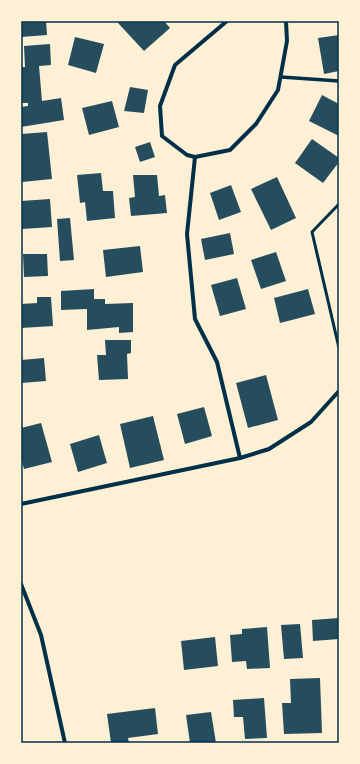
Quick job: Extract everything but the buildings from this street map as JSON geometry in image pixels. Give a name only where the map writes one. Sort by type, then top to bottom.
[{"type":"street","points":[[227,21],[175,65],[160,106],[162,136],[187,155],[195,157],[230,150],[256,124],[278,90],[287,41],[286,21]]},
{"type":"street","points":[[281,77],[339,81]]},
{"type":"street","points":[[195,157],[187,234],[195,320],[217,362],[240,458]]},
{"type":"street","points":[[21,504],[240,458],[269,449],[311,422],[339,391]]},
{"type":"street","points":[[21,584],[40,635],[65,743]]},
{"type":"lane","points":[[339,204],[312,232],[339,348]]}]
